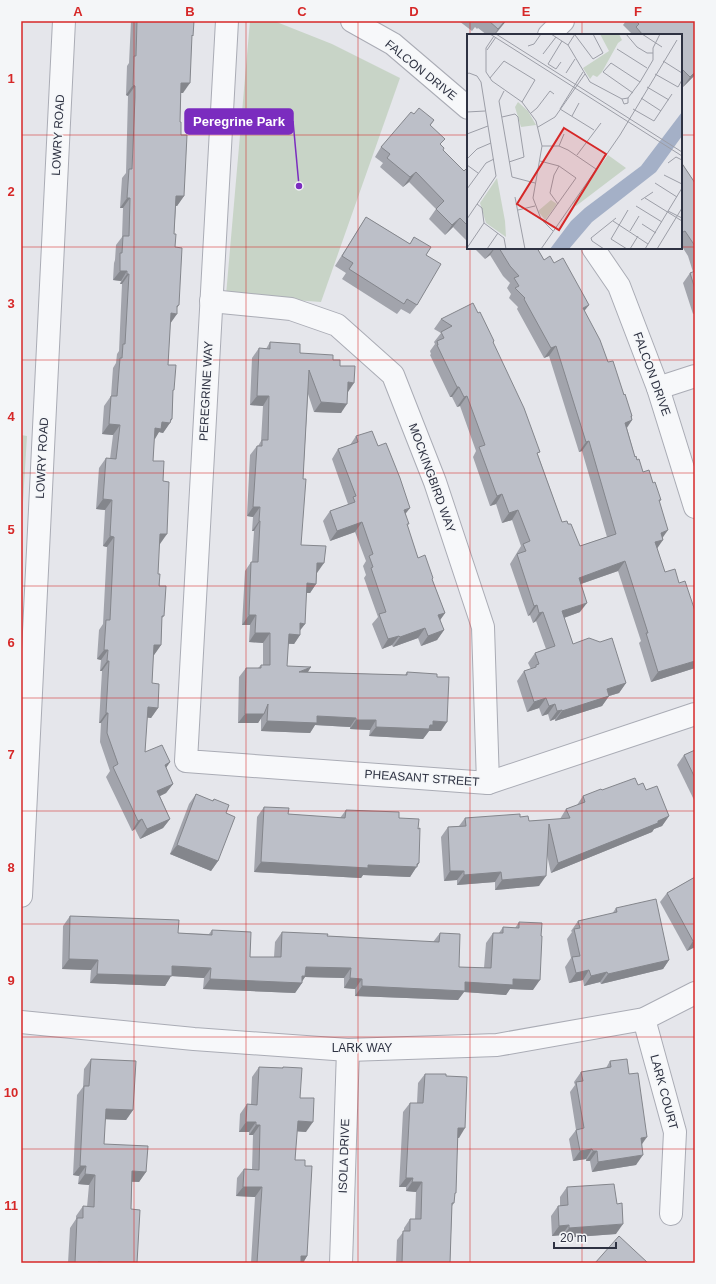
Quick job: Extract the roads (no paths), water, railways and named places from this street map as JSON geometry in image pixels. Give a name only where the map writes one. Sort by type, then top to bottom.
[{"type":"street","name":"LOWRY ROAD","points":[[21,896],[64,21]]},
{"type":"street","name":"PEREGRINE WAY","points":[[186,761],[227,21]]},
{"type":"street","name":"FALCON DRIVE","points":[[352,21],[393,44],[467,107]]},
{"type":"street","points":[[550,34],[563,21]]},
{"type":"street","name":"FALCON DRIVE","points":[[594,249],[619,286],[658,388],[695,507]]},
{"type":"street","name":"MOCKINGBIRD WAY","points":[[211,301],[291,309],[337,325],[393,375],[435,482],[483,627],[488,783]]},
{"type":"street","points":[[658,388],[695,376]]},
{"type":"street","name":"PHEASANT STREET","points":[[186,761],[488,783],[695,714]]},
{"type":"street","name":"LARK WAY","points":[[21,1022],[194,1039],[348,1050],[498,1045],[644,1019],[695,993]]},
{"type":"street","name":"LARK COURT","points":[[644,1019],[675,1132],[671,1214]]},
{"type":"street","name":"ISOLA DRIVE","points":[[340,1263],[348,1050]]},
{"type":"place","name":"Peregrine Park","points":[[299,186]]}]
